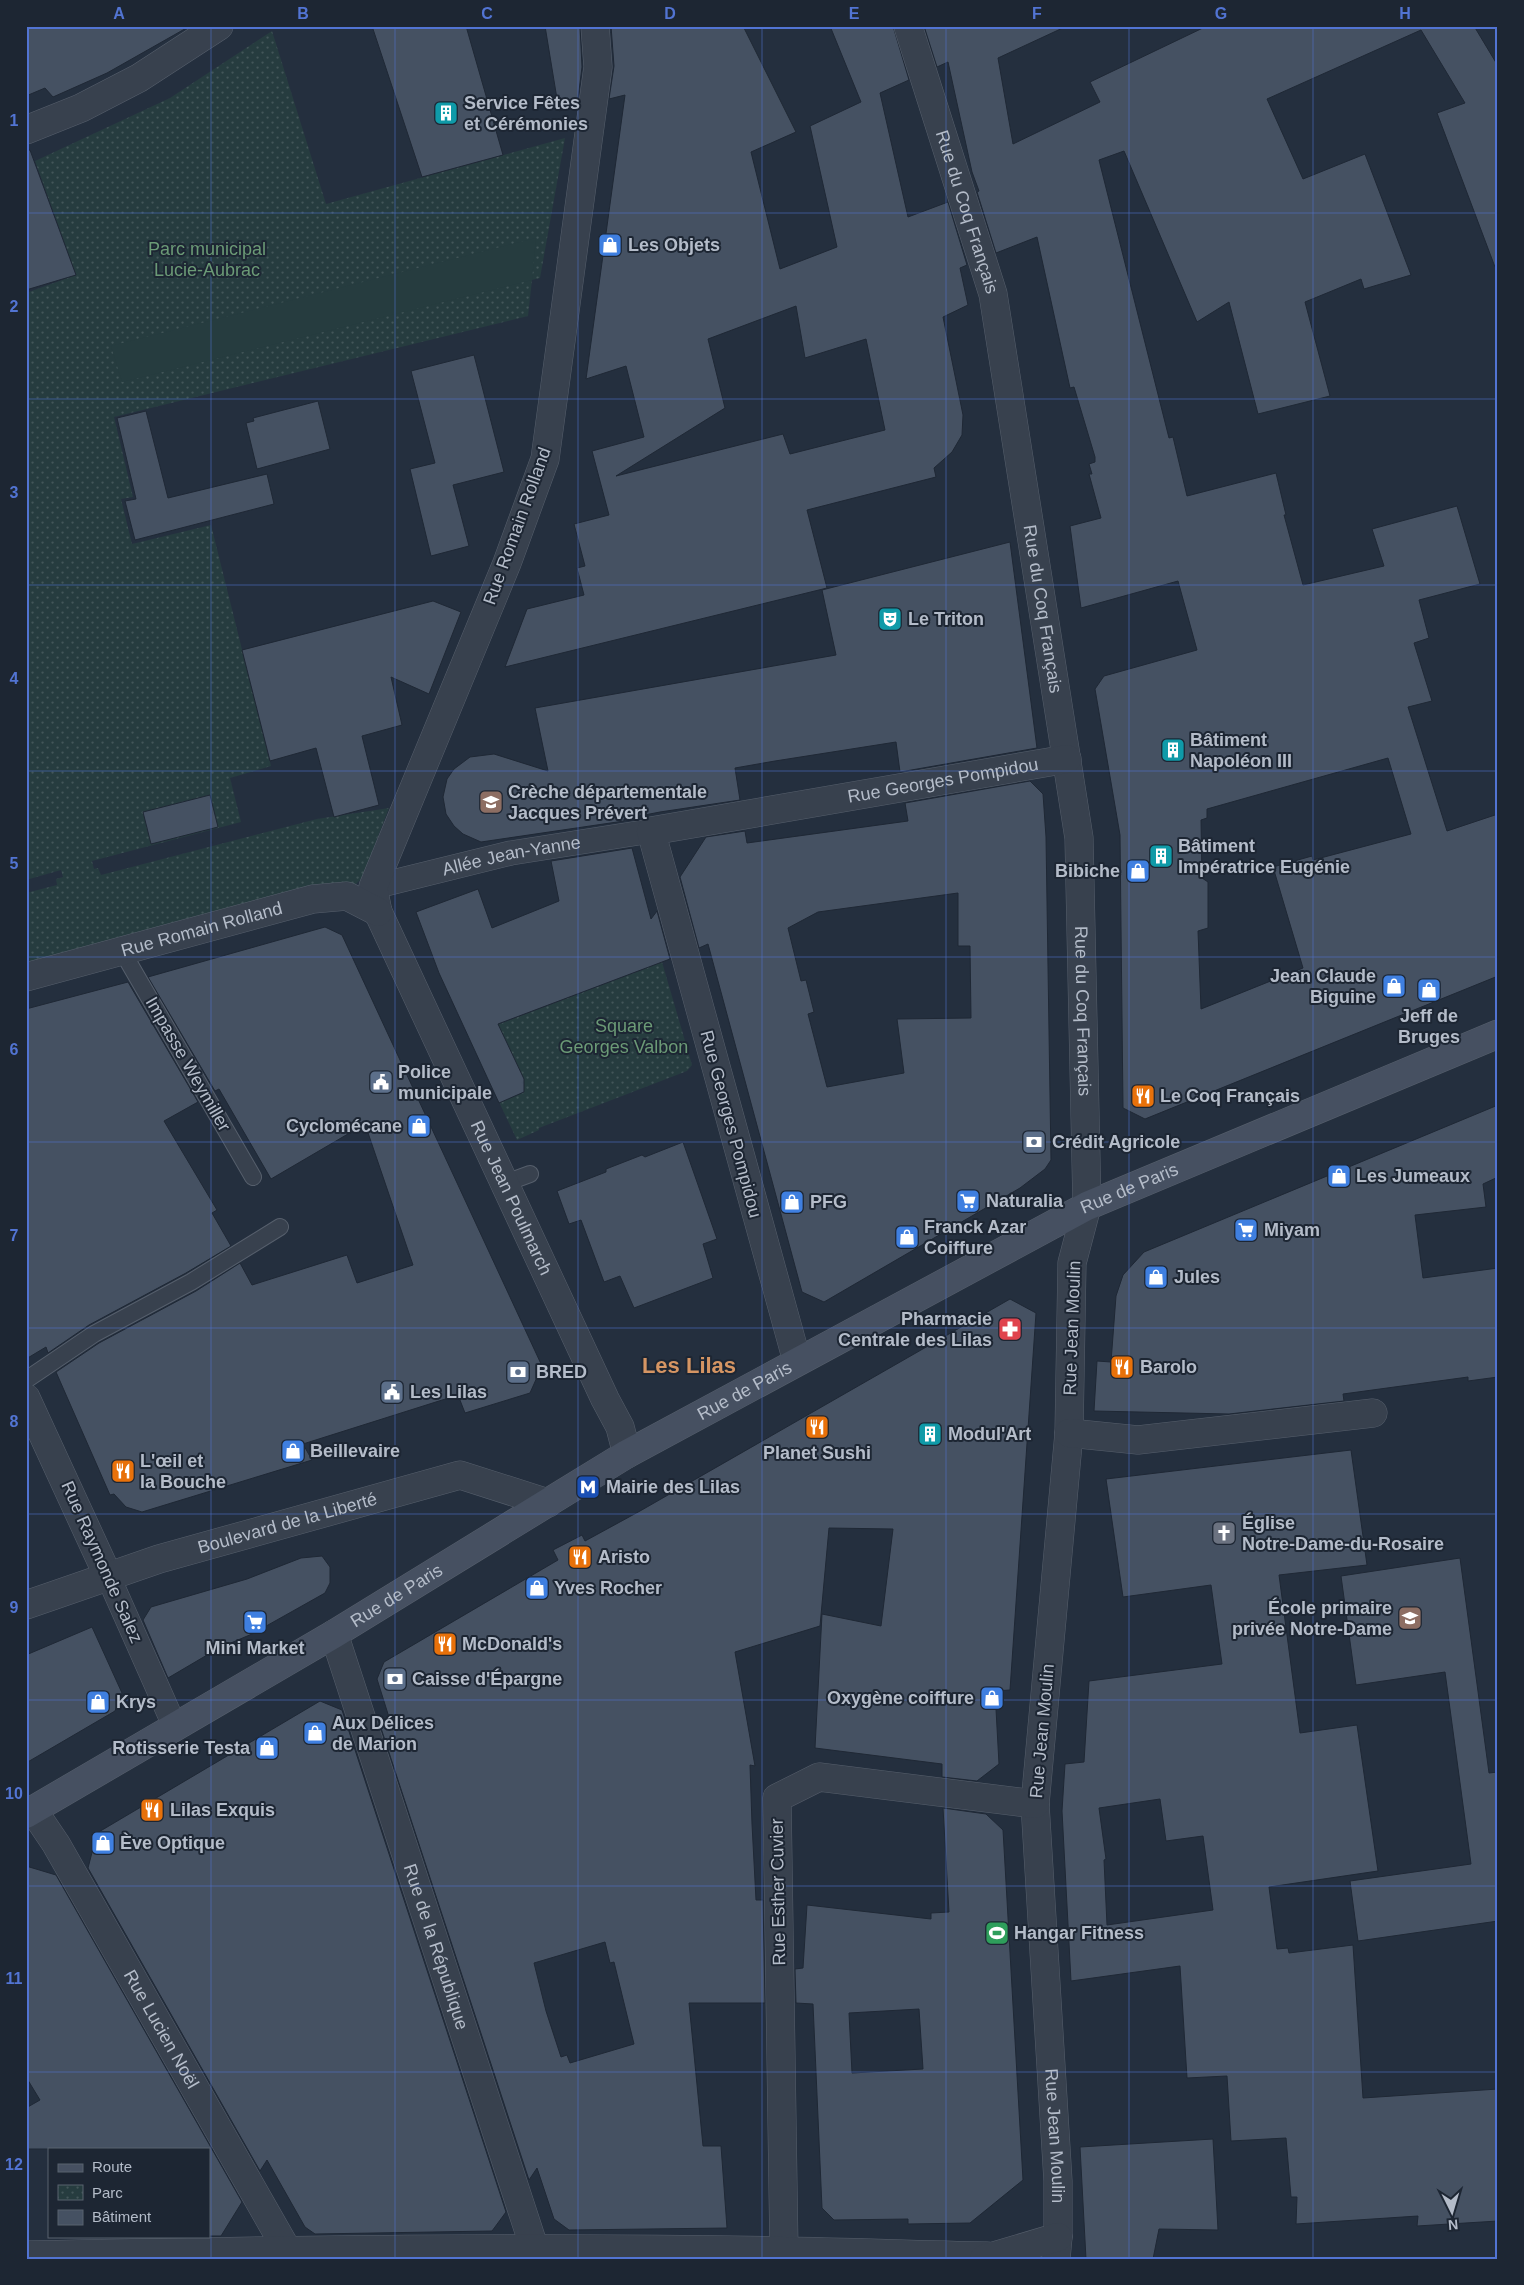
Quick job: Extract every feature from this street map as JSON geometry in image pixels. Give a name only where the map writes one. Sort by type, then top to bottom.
[{"type":"main road","name":"Rue de Paris","points":[[30,1812],[334,1634],[628,1454],[1087,1206],[1498,1034]]},
{"type":"street","points":[[26,130],[81,108],[139,78],[219,26]]},
{"type":"street","name":"Rue Romain Rolland","points":[[26,977],[313,899],[347,896],[375,899],[545,458],[598,67],[595,26]]},
{"type":"street","name":"Rue du Coq Français","points":[[908,26],[993,294],[1079,838],[1087,1206]]},
{"type":"street","name":"Rue Georges Pompidou","points":[[797,1361],[651,830],[1067,759]]},
{"type":"street","name":"Allée Jean-Yanne","points":[[375,899],[511,853],[651,830]]},
{"type":"street","name":"Rue Jean Poulmarch","points":[[375,899],[503,1184],[605,1400],[620,1427],[628,1454]]},
{"type":"street","name":"Rue Jean Moulin","points":[[1057,2248],[1058,2181],[1035,1804],[1069,1433],[1072,1263],[1087,1206]]},
{"type":"street","name":"Rue Raymonde Salez","points":[[26,1398],[175,1727]]},
{"type":"street","points":[[1069,1433],[1138,1440],[1373,1413]]},
{"type":"street","name":"Boulevard de la Liberté","points":[[26,1605],[159,1559],[460,1475],[548,1503]]},
{"type":"street","name":"Rue de la République","points":[[334,1634],[534,2254]]},
{"type":"street","name":"Rue Esther Cuvier","points":[[784,2251],[777,1798],[819,1777],[1035,1804]]},
{"type":"street","name":"Rue Lucien Noël","points":[[30,1812],[56,1844],[287,2250]]},
{"type":"street","points":[[26,2254],[287,2250],[534,2254],[784,2251],[986,2258],[1057,2248]]},
{"type":"lane","name":"Impasse Weymiller","points":[[122,951],[253,1177]]},
{"type":"lane","points":[[503,1184],[530,1174]]},
{"type":"lane","points":[[26,1380],[94,1334],[191,1282],[280,1227]]},
{"type":"green space","name":"Parc municipal Lucie-Aubrac","points":[[272,31],[326,204],[565,138],[540,278],[532,280],[528,316],[114,417],[133,497],[121,499],[132,544],[211,525],[271,766],[230,778],[241,822],[92,861],[94,869],[98,868],[101,875],[317,819],[389,808],[362,878],[354,886],[26,968],[26,893],[57,885],[56,879],[63,877],[61,870],[26,880],[26,293],[76,275],[35,161],[170,98]]},
{"type":"green space","points":[[536,238],[532,280],[122,382],[111,346]]},
{"type":"green space","name":"Square Georges Valbon","points":[[662,962],[692,1065],[687,1071],[539,1128],[539,1130],[517,1140],[468,1036]]},
{"type":"building","points":[[26,26],[190,26],[107,73],[53,97],[45,88],[26,96]]},
{"type":"building","name":"Service Fêtes et Cérémonies","points":[[372,26],[466,26],[503,155],[422,177]]},
{"type":"building","points":[[545,26],[580,26],[582,67],[577,107],[559,111]]},
{"type":"building","points":[[611,26],[743,26],[796,132],[751,152],[780,269],[837,247],[810,126],[861,102],[830,26],[893,26],[909,80],[880,93],[908,217],[948,202],[967,265],[960,268],[968,305],[943,317],[963,415],[962,435],[952,452],[934,468],[936,477],[807,510],[827,588],[505,667],[527,609],[584,595],[577,568],[585,566],[574,524],[609,515],[592,451],[644,437],[626,366],[586,379],[625,95],[609,99],[614,66]],"holes":[[[796,306],[805,358],[866,339],[885,430],[790,454],[783,434],[616,476],[725,408],[708,339]]]},
{"type":"building","points":[[924,26],[1067,26],[998,58],[1013,144],[1100,102],[1090,82],[1207,26],[1474,26],[1498,66],[1498,266],[1495,267],[1437,113],[1465,103],[1421,30],[1267,99],[1303,179],[1365,154],[1411,275],[1364,289],[1361,279],[1305,302],[1330,396],[1258,414],[1229,302],[1197,322],[1124,151],[1099,160],[1169,438],[1173,437],[1187,496],[1276,473],[1286,515],[1284,515],[1303,585],[1384,566],[1372,529],[1457,506],[1480,584],[1419,600],[1429,638],[1414,643],[1432,701],[1408,707],[1447,831],[1498,814],[1498,976],[1145,1119],[1123,1108],[1120,835],[1095,689],[1104,676],[1197,650],[1178,581],[1081,608],[1070,526],[1101,518],[1089,474],[1092,474],[1089,464],[1095,462],[1095,457],[1074,387],[1070,388],[1037,237],[996,253],[977,192],[979,191],[972,172],[948,62],[937,67]],"holes":[[[1388,758],[1411,834],[1313,860],[1312,856],[1273,867],[1303,968],[1201,1009],[1198,931],[1208,928],[1208,882],[1202,878],[1201,820],[1207,818],[1207,809]]]},
{"type":"building","points":[[26,150],[30,150],[76,275],[26,290]]},
{"type":"building","points":[[474,355],[504,472],[453,485],[469,546],[431,556],[410,469],[435,463],[411,371]]},
{"type":"building","points":[[318,401],[330,449],[257,469],[246,423],[254,421],[253,418]]},
{"type":"building","points":[[146,411],[168,498],[267,474],[274,504],[135,540],[125,501],[136,499],[117,418]]},
{"type":"building","points":[[1010,542],[1037,748],[900,772],[896,742],[775,761],[735,768],[740,800],[660,812],[624,819],[624,821],[481,842],[463,834],[454,826],[446,814],[443,797],[447,779],[454,769],[470,757],[494,754],[548,771],[535,708],[836,655],[822,590]]},
{"type":"building","points":[[433,601],[461,612],[429,694],[391,677],[402,725],[362,736],[379,805],[334,817],[316,748],[270,761],[242,650]]},
{"type":"building","points":[[1030,781],[1043,794],[1046,837],[1051,1160],[1045,1169],[1020,1188],[824,1302],[802,1292],[708,944],[699,948],[680,877],[706,837],[745,831],[747,843],[908,821],[905,803]],"holes":[[[958,893],[958,946],[970,946],[971,1018],[897,1019],[904,1073],[827,1087],[808,1014],[814,1012],[806,980],[801,981],[788,928],[818,912]]]},
{"type":"building","points":[[210,795],[218,827],[151,844],[143,812]]},
{"type":"building","points":[[632,848],[651,919],[657,911],[670,959],[498,1024],[524,1079],[524,1092],[499,1103],[439,973],[416,912],[478,889],[492,928],[559,901],[551,861]]},
{"type":"building","points":[[325,927],[342,935],[542,1366],[530,1393],[465,1413],[458,1395],[303,1444],[312,1460],[142,1512],[126,1507],[114,1494],[110,1495],[56,1372],[99,1343],[196,1291],[240,1263],[252,1285],[347,1255],[357,1283],[413,1265],[365,1124],[271,1179],[219,1089],[215,1091],[148,977]]},
{"type":"building","points":[[128,982],[198,1102],[164,1121],[217,1210],[212,1213],[231,1246],[186,1273],[89,1325],[48,1353],[46,1347],[26,1359],[26,1009]]},
{"type":"building","points":[[1498,1105],[1498,1177],[1483,1184],[1486,1207],[1415,1215],[1423,1278],[1498,1268],[1498,1377],[1468,1381],[1468,1377],[1343,1394],[1344,1401],[1229,1414],[1094,1411],[1097,1361],[1111,1362],[1116,1296],[1123,1275],[1144,1252]]},
{"type":"building","points":[[683,1142],[717,1239],[703,1244],[713,1278],[634,1308],[620,1276],[604,1282],[581,1220],[569,1224],[557,1191],[606,1172],[606,1169],[642,1155],[645,1157]]},
{"type":"building","points":[[1010,1299],[1036,1313],[1010,1690],[995,1691],[999,1764],[977,1781],[942,1777],[942,1764],[815,1748],[822,1614],[881,1626],[893,1529],[829,1528],[820,1626],[735,1652],[755,1766],[750,1765],[752,1824],[756,1900],[763,1900],[765,2003],[689,2003],[703,2146],[721,2146],[727,2228],[569,2230],[554,2219],[537,2168],[529,2180],[380,1725],[393,1730],[377,1679],[384,1662],[558,1560],[553,1550],[582,1535],[585,1541]],"holes":[[[605,1942],[610,1963],[614,1962],[634,2044],[570,2063],[567,2055],[561,2057],[546,2011],[534,1963]]]},
{"type":"building","points":[[1351,1450],[1367,1565],[1279,1575],[1300,1733],[1357,1725],[1378,1871],[1269,1887],[1277,1949],[1288,1948],[1289,1953],[1353,1945],[1363,2098],[1498,2089],[1498,2221],[1417,2226],[1418,2216],[1296,2224],[1297,2197],[1291,2197],[1286,2138],[1231,2141],[1227,2076],[1187,2078],[1180,1966],[1071,1981],[1062,1811],[1065,1764],[1084,1762],[1089,1681],[1222,1664],[1211,1585],[1123,1597],[1106,1479]],"holes":[[[1160,1799],[1166,1841],[1203,1836],[1213,1910],[1107,1925],[1104,1860],[1106,1859],[1099,1808]]]},
{"type":"building","points":[[322,1556],[330,1567],[330,1583],[325,1593],[252,1634],[219,1648],[168,1678],[143,1620],[151,1607],[247,1579],[301,1558]]},
{"type":"building","points":[[1460,1558],[1489,1773],[1498,1772],[1498,1921],[1358,1941],[1350,1881],[1471,1864],[1445,1672],[1356,1685],[1341,1576]]},
{"type":"building","points":[[92,1627],[122,1693],[115,1711],[26,1763],[26,1655]]},
{"type":"building","points":[[320,1701],[342,1710],[506,2212],[492,2231],[315,2234],[305,2227],[267,2160],[260,2171],[88,1868],[97,1833]]},
{"type":"building","points":[[943,1808],[986,1814],[1003,1830],[1023,2180],[970,2223],[908,2224],[908,2219],[834,2220],[822,2208],[813,2004],[796,2003],[795,1969],[803,1968],[807,1905],[931,1919],[931,1913],[949,1912]],"holes":[[[919,2009],[923,2069],[852,2073],[849,2013]]]},
{"type":"building","points":[[26,1866],[56,1875],[242,2202],[221,2236],[210,2236],[210,2148],[26,2149],[26,2108],[40,2100],[26,2077]]},
{"type":"building","points":[[1213,2139],[1218,2230],[1159,2229],[1153,2259],[1086,2259],[1080,2147]]},
{"type":"place","name":"Service Fêtes et Cérémonies","points":[[446,113]]},
{"type":"place","name":"Les Objets","points":[[610,245]]},
{"type":"place","name":"Le Triton","points":[[890,619]]},
{"type":"place","name":"Bâtiment Napoléon III","points":[[1173,750]]},
{"type":"place","name":"Crèche départementale Jacques Prévert","points":[[491,802]]},
{"type":"place","name":"Bâtiment Impératrice Eugénie","points":[[1161,856]]},
{"type":"place","name":"Bibiche","points":[[1138,871]]},
{"type":"place","name":"Jean Claude Biguine","points":[[1394,986]]},
{"type":"place","name":"Jeff de Bruges","points":[[1429,990]]},
{"type":"place","name":"Police municipale","points":[[381,1082]]},
{"type":"place","name":"Le Coq Français","points":[[1143,1096]]},
{"type":"place","name":"Cyclomécane","points":[[419,1126]]},
{"type":"place","name":"Crédit Agricole","points":[[1034,1142]]},
{"type":"place","name":"Les Jumeaux","points":[[1339,1176]]},
{"type":"place","name":"Naturalia","points":[[968,1201]]},
{"type":"place","name":"PFG","points":[[792,1202]]},
{"type":"place","name":"Miyam","points":[[1246,1230]]},
{"type":"place","name":"Franck Azar Coiffure","points":[[907,1237]]},
{"type":"place","name":"Jules","points":[[1156,1277]]},
{"type":"place","name":"Pharmacie Centrale des Lilas","points":[[1010,1329]]},
{"type":"place","name":"Barolo","points":[[1122,1367]]},
{"type":"place","name":"BRED","points":[[518,1372]]},
{"type":"place","name":"Les Lilas","points":[[392,1392]]},
{"type":"place","name":"Planet Sushi","points":[[817,1427]]},
{"type":"place","name":"Modul'Art","points":[[930,1434]]},
{"type":"place","name":"Beillevaire","points":[[293,1451]]},
{"type":"place","name":"L'œil et la Bouche","points":[[123,1471]]},
{"type":"place","name":"Mairie des Lilas","points":[[588,1487]]},
{"type":"place","name":"Église Notre-Dame-du-Rosaire","points":[[1224,1533]]},
{"type":"place","name":"Aristo","points":[[580,1557]]},
{"type":"place","name":"Yves Rocher","points":[[537,1588]]},
{"type":"place","name":"École primaire privée Notre-Dame","points":[[1410,1618]]},
{"type":"place","name":"Mini Market","points":[[255,1622]]},
{"type":"place","name":"McDonald's","points":[[445,1644]]},
{"type":"place","name":"Caisse d'Épargne","points":[[395,1679]]},
{"type":"place","name":"Oxygène coiffure","points":[[992,1698]]},
{"type":"place","name":"Krys","points":[[98,1702]]},
{"type":"place","name":"Aux Délices de Marion","points":[[315,1733]]},
{"type":"place","name":"Rotisserie Testa","points":[[267,1748]]},
{"type":"place","name":"Lilas Exquis","points":[[152,1810]]},
{"type":"place","name":"Ève Optique","points":[[103,1843]]},
{"type":"place","name":"Hangar Fitness","points":[[997,1933]]},
{"type":"district","name":"Les Lilas","points":[[689,1365]]}]
